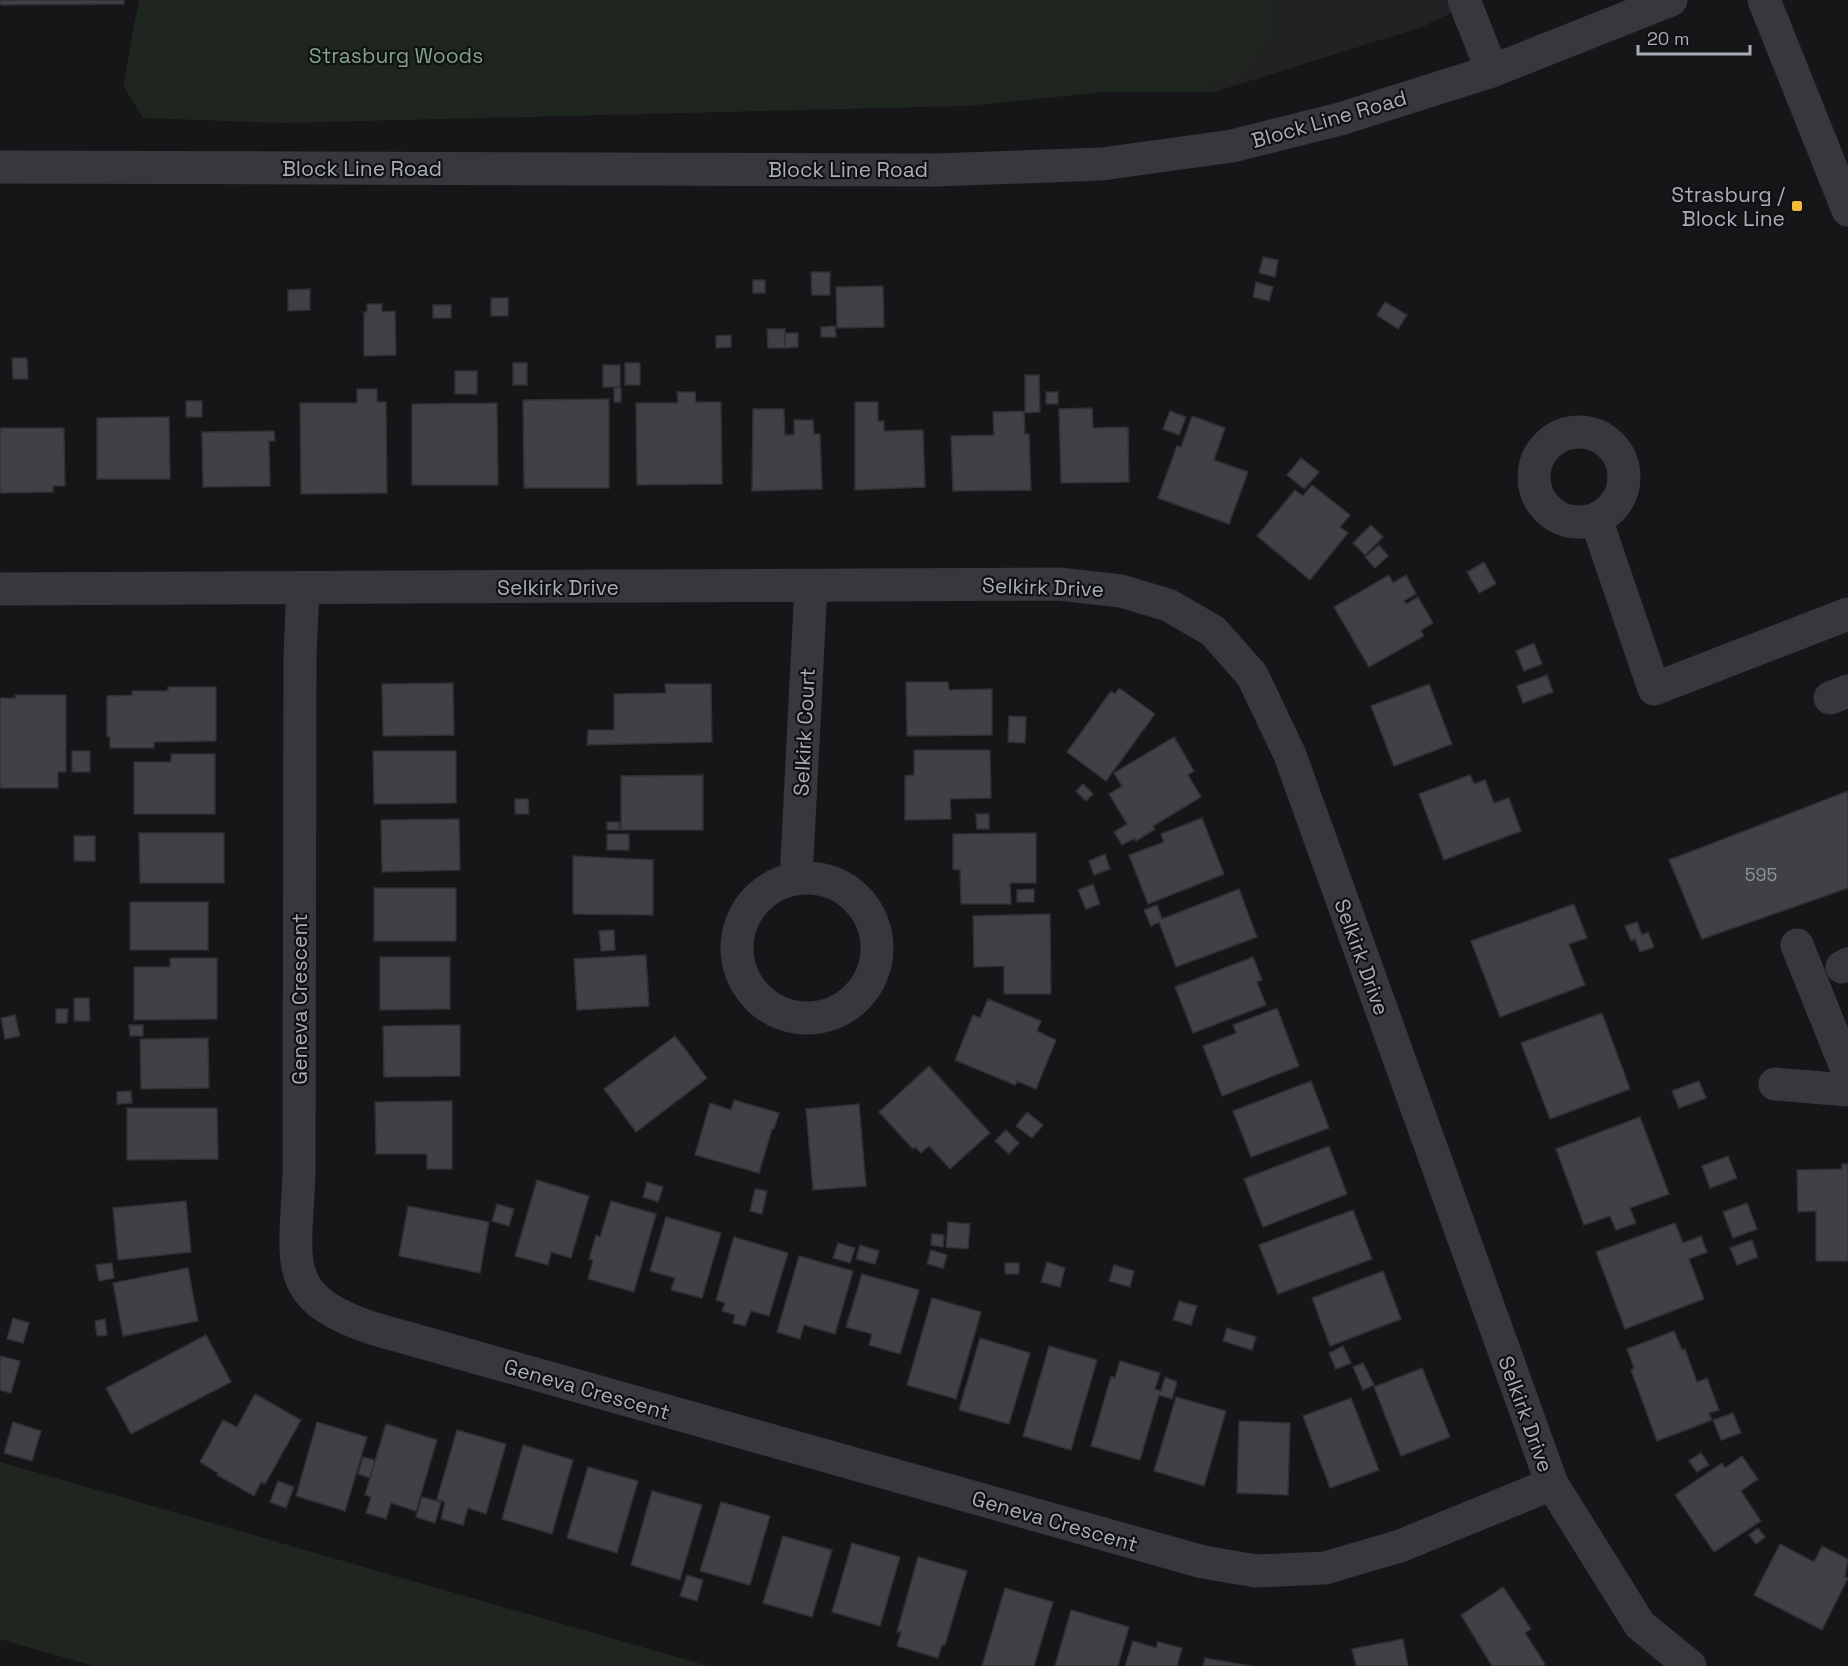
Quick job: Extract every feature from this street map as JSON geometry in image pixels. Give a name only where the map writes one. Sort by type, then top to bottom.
[{"type":"street","points":[[1464,0],[1492,71]]},
{"type":"street","name":"Block Line Road","points":[[0,166],[937,170],[1102,164],[1232,146],[1340,119],[1492,71],[1671,0]]},
{"type":"street","points":[[1764,0],[1848,210]]},
{"type":"street","points":[[1596,519],[1654,689],[1848,614]]},
{"type":"street","name":"Selkirk Drive","points":[[0,589],[1059,584],[1121,591],[1168,605],[1213,632],[1252,675],[1290,755],[1552,1484],[1641,1625],[1690,1666]]},
{"type":"street","name":"Selkirk Court","points":[[796,879],[811,586]]},
{"type":"street","name":"Geneva Crescent","points":[[303,588],[300,655],[297,1244],[298,1275],[311,1298],[343,1319],[387,1332],[1170,1553],[1256,1571],[1325,1568],[1400,1546],[1552,1484]]},
{"type":"street","points":[[796,879],[828,881],[849,892],[869,915],[878,948],[872,977],[851,1003],[830,1015],[802,1019],[772,1010],[751,992],[739,967],[737,935],[744,916],[758,897],[773,886],[796,879]]},
{"type":"street","points":[[1797,945],[1848,1072]]},
{"type":"street","points":[[1775,1084],[1848,1090]]},
{"type":"shaded area","points":[[1186,0],[1478,0],[1422,27],[1214,92]]},
{"type":"green space","name":"Strasburg Woods","points":[[139,0],[1273,0],[1274,38],[1235,79],[1211,82],[1214,92],[1104,92],[966,106],[282,123],[143,118],[123,85]]},
{"type":"green space","points":[[0,1462],[708,1666],[93,1666],[0,1639]]},
{"type":"building","points":[[0,0],[124,0],[124,4],[0,5]]},
{"type":"building","points":[[1263,257],[1278,260],[1275,277],[1259,273]]},
{"type":"building","points":[[811,272],[830,272],[830,295],[812,295]]},
{"type":"building","points":[[753,280],[765,280],[765,293],[753,293]]},
{"type":"building","points":[[1256,282],[1273,287],[1269,301],[1253,297]]},
{"type":"building","points":[[883,286],[884,327],[837,328],[836,287]]},
{"type":"building","points":[[310,289],[310,310],[288,311],[288,290]]},
{"type":"building","points":[[491,298],[508,298],[508,316],[491,316]]},
{"type":"building","points":[[1385,302],[1407,315],[1398,329],[1377,315]]},
{"type":"building","points":[[367,304],[382,304],[382,312],[395,311],[396,355],[364,356],[364,312],[367,312]]},
{"type":"building","points":[[433,305],[451,305],[451,318],[433,318]]},
{"type":"building","points":[[835,326],[836,337],[821,337],[821,327]]},
{"type":"building","points":[[767,329],[785,329],[785,348],[768,348]]},
{"type":"building","points":[[785,333],[798,333],[798,347],[785,348]]},
{"type":"building","points":[[731,335],[731,347],[716,348],[716,336]]},
{"type":"building","points":[[12,358],[27,358],[28,379],[13,379]]},
{"type":"building","points":[[513,363],[527,363],[527,385],[513,385]]},
{"type":"building","points":[[625,363],[640,363],[640,385],[625,385]]},
{"type":"building","points":[[603,365],[620,365],[620,387],[603,387]]},
{"type":"building","points":[[455,371],[477,371],[477,394],[455,394]]},
{"type":"building","points":[[1025,375],[1039,375],[1040,412],[1025,413]]},
{"type":"building","points":[[614,388],[621,388],[621,402],[614,402]]},
{"type":"building","points":[[357,389],[377,389],[377,402],[386,402],[387,493],[301,494],[300,403],[357,403]]},
{"type":"building","points":[[677,392],[695,392],[696,402],[721,402],[722,484],[637,485],[636,403],[678,403]]},
{"type":"building","points":[[1046,392],[1058,392],[1058,404],[1046,404]]},
{"type":"building","points":[[609,399],[609,488],[524,488],[523,400]]},
{"type":"building","points":[[186,401],[202,401],[202,417],[186,417]]},
{"type":"building","points":[[855,402],[878,402],[878,421],[884,421],[884,431],[923,430],[925,487],[855,490]]},
{"type":"building","points":[[497,403],[498,485],[412,485],[412,404]]},
{"type":"building","points":[[1092,408],[1093,428],[1128,427],[1129,482],[1061,483],[1059,409]]},
{"type":"building","points":[[753,409],[784,409],[785,435],[794,435],[794,420],[813,420],[814,434],[820,434],[822,489],[752,491]]},
{"type":"building","points":[[1024,411],[1025,434],[1029,434],[1031,490],[953,491],[951,436],[994,435],[993,412]]},
{"type":"building","points":[[1170,411],[1186,417],[1179,435],[1163,429]]},
{"type":"building","points":[[1192,416],[1225,428],[1214,460],[1248,472],[1229,524],[1158,498],[1177,446],[1181,447]]},
{"type":"building","points":[[169,417],[170,479],[97,479],[97,418]]},
{"type":"building","points":[[0,428],[64,428],[65,486],[53,486],[53,492],[0,493]]},
{"type":"building","points":[[274,431],[275,441],[269,441],[270,486],[203,487],[202,432]]},
{"type":"building","points":[[1301,458],[1319,472],[1304,489],[1287,475]]},
{"type":"building","points":[[1312,485],[1350,515],[1340,527],[1348,533],[1310,580],[1257,536],[1295,490],[1303,496]]},
{"type":"building","points":[[1371,525],[1383,537],[1365,555],[1353,543]]},
{"type":"building","points":[[1379,545],[1388,556],[1375,568],[1365,557]]},
{"type":"building","points":[[1484,562],[1496,584],[1479,593],[1467,572]]},
{"type":"building","points":[[1389,575],[1393,583],[1406,575],[1416,594],[1404,601],[1406,604],[1418,597],[1433,623],[1421,630],[1424,636],[1369,667],[1334,607]]},
{"type":"building","points":[[1534,643],[1542,664],[1524,671],[1516,651]]},
{"type":"building","points":[[1547,675],[1553,692],[1523,703],[1517,686]]},
{"type":"building","points":[[906,682],[948,682],[949,690],[992,689],[992,735],[907,736]]},
{"type":"building","points":[[453,683],[454,735],[383,736],[382,684]]},
{"type":"building","points":[[665,684],[711,684],[712,742],[587,745],[588,730],[614,730],[614,694],[666,693]]},
{"type":"building","points":[[1429,684],[1452,744],[1394,766],[1371,706]]},
{"type":"building","points":[[168,687],[216,687],[216,741],[154,742],[154,748],[110,748],[110,737],[107,736],[107,696],[132,695],[132,691],[168,691]]},
{"type":"building","points":[[1119,688],[1155,714],[1106,781],[1067,752],[1111,691],[1115,694]]},
{"type":"building","points":[[15,695],[66,695],[66,772],[58,772],[58,788],[0,788],[0,698],[16,698]]},
{"type":"building","points":[[1009,716],[1026,717],[1025,743],[1008,742]]},
{"type":"building","points":[[1174,737],[1194,771],[1188,775],[1201,797],[1153,826],[1155,829],[1136,841],[1135,838],[1122,845],[1114,832],[1127,824],[1109,794],[1122,786],[1114,773]]},
{"type":"building","points":[[914,750],[990,750],[991,798],[950,799],[951,819],[905,820],[905,776],[914,775]]},
{"type":"building","points":[[72,751],[90,751],[90,772],[72,772]]},
{"type":"building","points":[[373,751],[456,751],[456,803],[374,804]]},
{"type":"building","points":[[171,754],[215,754],[215,814],[134,814],[134,762],[171,762]]},
{"type":"building","points":[[703,775],[703,830],[621,830],[621,776]]},
{"type":"building","points":[[1470,775],[1474,784],[1485,780],[1494,803],[1509,798],[1521,831],[1444,860],[1419,794]]},
{"type":"building","points":[[1083,784],[1093,794],[1086,801],[1076,791]]},
{"type":"building","points":[[1848,791],[1848,888],[1702,939],[1669,860]]},
{"type":"building","points":[[515,799],[528,799],[529,814],[515,814]]},
{"type":"building","points":[[976,814],[989,814],[989,829],[977,829]]},
{"type":"building","points":[[1202,818],[1224,874],[1148,904],[1129,855],[1164,842],[1161,834]]},
{"type":"building","points":[[459,819],[460,870],[382,872],[381,820]]},
{"type":"building","points":[[607,822],[619,822],[620,830],[607,830]]},
{"type":"building","points":[[139,833],[224,833],[224,883],[140,883]]},
{"type":"building","points":[[1036,833],[1036,883],[1010,883],[1011,904],[961,904],[960,870],[953,869],[953,834]]},
{"type":"building","points":[[607,834],[629,834],[629,850],[607,850]]},
{"type":"building","points":[[74,836],[95,836],[95,861],[74,861]]},
{"type":"building","points":[[1105,854],[1110,869],[1094,875],[1089,861]]},
{"type":"building","points":[[573,856],[653,860],[653,915],[573,914]]},
{"type":"building","points":[[1093,884],[1100,904],[1086,909],[1078,890]]},
{"type":"building","points":[[374,888],[456,888],[456,941],[374,941]]},
{"type":"building","points":[[1034,889],[1034,902],[1017,902],[1017,890]]},
{"type":"building","points":[[1239,889],[1257,937],[1176,967],[1159,922],[1151,926],[1144,910],[1157,905],[1162,919]]},
{"type":"building","points":[[130,902],[208,902],[208,950],[130,950]]},
{"type":"building","points":[[1574,904],[1587,938],[1569,944],[1585,985],[1500,1017],[1471,941]]},
{"type":"building","points":[[1050,914],[1051,994],[1004,994],[1004,966],[974,967],[973,916]]},
{"type":"building","points":[[1637,922],[1642,935],[1648,932],[1654,947],[1640,952],[1635,939],[1631,941],[1625,926]]},
{"type":"building","points":[[614,930],[615,950],[601,951],[599,931]]},
{"type":"building","points":[[646,955],[649,1006],[577,1010],[574,959]]},
{"type":"building","points":[[380,957],[450,957],[450,1009],[380,1010]]},
{"type":"building","points":[[1253,957],[1262,980],[1257,982],[1266,1005],[1193,1033],[1175,987]]},
{"type":"building","points":[[170,958],[217,958],[217,1019],[134,1020],[134,967],[170,967]]},
{"type":"building","points":[[74,998],[89,998],[90,1021],[74,1021]]},
{"type":"building","points":[[988,999],[1041,1021],[1037,1031],[1056,1040],[1036,1089],[1017,1081],[1015,1085],[955,1060],[973,1015],[980,1018]]},
{"type":"building","points":[[1277,1008],[1299,1066],[1222,1096],[1203,1046],[1236,1033],[1233,1025]]},
{"type":"building","points":[[56,1009],[68,1009],[67,1023],[56,1023]]},
{"type":"building","points":[[1602,1013],[1630,1089],[1550,1119],[1521,1043]]},
{"type":"building","points":[[15,1015],[20,1036],[5,1039],[1,1018]]},
{"type":"building","points":[[129,1025],[143,1025],[143,1036],[130,1036]]},
{"type":"building","points":[[460,1025],[460,1076],[384,1077],[383,1026]]},
{"type":"building","points":[[675,1036],[707,1078],[636,1132],[604,1089]]},
{"type":"building","points":[[208,1038],[209,1088],[141,1089],[140,1039]]},
{"type":"building","points":[[929,1066],[990,1133],[950,1169],[929,1146],[921,1153],[915,1147],[913,1149],[879,1112]]},
{"type":"building","points":[[1311,1081],[1329,1128],[1251,1157],[1233,1111]]},
{"type":"building","points":[[1699,1081],[1706,1098],[1679,1108],[1672,1091]]},
{"type":"building","points":[[131,1091],[132,1103],[117,1104],[117,1092]]},
{"type":"building","points":[[734,1100],[779,1113],[759,1173],[695,1155],[710,1103],[731,1110]]},
{"type":"building","points":[[452,1101],[452,1169],[427,1169],[427,1154],[376,1154],[375,1102]]},
{"type":"building","points":[[859,1104],[866,1186],[813,1190],[806,1109]]},
{"type":"building","points":[[127,1108],[217,1108],[218,1159],[127,1160]]},
{"type":"building","points":[[1027,1112],[1043,1125],[1032,1138],[1016,1126]]},
{"type":"building","points":[[1640,1117],[1669,1194],[1630,1208],[1636,1223],[1616,1230],[1610,1216],[1584,1225],[1556,1149]]},
{"type":"building","points":[[1006,1130],[1019,1143],[1009,1154],[995,1141]]},
{"type":"building","points":[[1329,1146],[1347,1194],[1263,1227],[1244,1179]]},
{"type":"building","points":[[1728,1156],[1737,1178],[1710,1188],[1702,1166]]},
{"type":"building","points":[[1842,1164],[1848,1164],[1848,1261],[1816,1261],[1816,1211],[1798,1212],[1797,1170],[1842,1169]]},
{"type":"building","points":[[537,1180],[589,1196],[571,1258],[551,1252],[548,1265],[515,1256]]},
{"type":"building","points":[[647,1182],[663,1187],[658,1202],[643,1197]]},
{"type":"building","points":[[755,1189],[767,1191],[762,1214],[750,1211]]},
{"type":"building","points":[[186,1201],[191,1252],[118,1260],[113,1208]]},
{"type":"building","points":[[611,1201],[656,1214],[634,1292],[588,1279],[593,1260],[589,1259],[596,1235],[600,1237]]},
{"type":"building","points":[[1747,1203],[1757,1229],[1733,1238],[1723,1212]]},
{"type":"building","points":[[497,1204],[514,1209],[509,1226],[492,1221]]},
{"type":"building","points":[[408,1206],[489,1222],[480,1273],[399,1256]]},
{"type":"building","points":[[1353,1210],[1372,1259],[1278,1294],[1259,1245]]},
{"type":"building","points":[[666,1217],[721,1233],[702,1298],[671,1290],[675,1278],[650,1271]]},
{"type":"building","points":[[948,1222],[970,1224],[968,1249],[946,1247]]},
{"type":"building","points":[[1675,1223],[1683,1243],[1701,1236],[1707,1252],[1689,1259],[1704,1299],[1625,1329],[1596,1252]]},
{"type":"building","points":[[932,1234],[944,1235],[943,1247],[931,1245]]},
{"type":"building","points":[[734,1237],[788,1253],[769,1316],[751,1311],[745,1326],[733,1323],[735,1315],[722,1311],[725,1303],[716,1300]]},
{"type":"building","points":[[1752,1240],[1758,1257],[1737,1265],[1730,1248]]},
{"type":"building","points":[[838,1243],[855,1248],[850,1263],[833,1258]]},
{"type":"building","points":[[860,1245],[879,1251],[875,1264],[856,1259]]},
{"type":"building","points":[[931,1250],[947,1255],[943,1268],[927,1264]]},
{"type":"building","points":[[799,1256],[853,1271],[835,1334],[804,1325],[800,1339],[777,1332]]},
{"type":"building","points":[[1047,1262],[1065,1268],[1060,1287],[1041,1282]]},
{"type":"building","points":[[112,1263],[114,1278],[99,1281],[96,1265]]},
{"type":"building","points":[[1005,1263],[1019,1263],[1019,1274],[1005,1274]]},
{"type":"building","points":[[1114,1265],[1134,1271],[1130,1287],[1109,1281]]},
{"type":"building","points":[[188,1268],[198,1321],[123,1336],[113,1283]]},
{"type":"building","points":[[1383,1271],[1401,1319],[1330,1346],[1312,1298]]},
{"type":"building","points":[[862,1274],[919,1290],[900,1354],[869,1345],[872,1334],[846,1327]]},
{"type":"building","points":[[932,1298],[981,1312],[956,1399],[907,1385]]},
{"type":"building","points":[[1179,1301],[1197,1306],[1191,1325],[1173,1320]]},
{"type":"building","points":[[13,1318],[29,1323],[23,1343],[7,1339]]},
{"type":"building","points":[[105,1319],[107,1335],[97,1336],[95,1321]]},
{"type":"building","points":[[1227,1328],[1256,1337],[1252,1350],[1223,1341]]},
{"type":"building","points":[[1674,1331],[1682,1350],[1685,1349],[1697,1382],[1707,1378],[1719,1410],[1709,1413],[1712,1420],[1657,1441],[1631,1370],[1634,1368],[1627,1349]]},
{"type":"building","points":[[206,1335],[231,1382],[131,1434],[106,1388]]},
{"type":"building","points":[[980,1338],[1030,1353],[1009,1424],[959,1410]]},
{"type":"building","points":[[1049,1346],[1097,1360],[1071,1450],[1023,1436]]},
{"type":"building","points":[[1343,1346],[1351,1363],[1336,1369],[1329,1353]]},
{"type":"building","points":[[0,1356],[20,1361],[11,1393],[0,1390]]},
{"type":"building","points":[[1120,1361],[1160,1373],[1155,1389],[1161,1391],[1165,1377],[1177,1382],[1172,1399],[1159,1395],[1140,1460],[1091,1446],[1111,1376],[1115,1378]]},
{"type":"building","points":[[1363,1363],[1374,1385],[1363,1390],[1353,1367]]},
{"type":"building","points":[[1422,1368],[1450,1437],[1401,1456],[1374,1387]]},
{"type":"building","points":[[255,1394],[301,1420],[265,1484],[261,1482],[254,1496],[217,1475],[218,1473],[200,1462],[223,1420],[237,1427]]},
{"type":"building","points":[[1176,1397],[1226,1411],[1204,1486],[1154,1471]]},
{"type":"building","points":[[1351,1398],[1379,1470],[1330,1488],[1303,1416]]},
{"type":"building","points":[[1733,1413],[1741,1433],[1721,1440],[1713,1420]]},
{"type":"building","points":[[1239,1421],[1290,1423],[1288,1495],[1237,1493]]},
{"type":"building","points":[[13,1422],[41,1431],[32,1461],[4,1453]]},
{"type":"building","points":[[317,1422],[367,1437],[345,1511],[296,1496]]},
{"type":"building","points":[[386,1424],[437,1440],[416,1511],[391,1503],[386,1519],[366,1513],[371,1497],[365,1495]]},
{"type":"building","points":[[457,1430],[506,1444],[486,1514],[468,1508],[463,1525],[441,1519],[445,1502],[437,1499]]},
{"type":"building","points":[[523,1445],[573,1460],[552,1534],[502,1519]]},
{"type":"building","points":[[1701,1453],[1709,1465],[1697,1472],[1689,1461]]},
{"type":"building","points":[[1742,1456],[1758,1479],[1741,1491],[1761,1521],[1714,1552],[1675,1495],[1722,1463],[1725,1468]]},
{"type":"building","points":[[363,1457],[375,1460],[370,1478],[358,1474]]},
{"type":"building","points":[[588,1467],[638,1481],[617,1553],[567,1538]]},
{"type":"building","points":[[278,1481],[294,1487],[286,1508],[270,1502]]},
{"type":"building","points":[[652,1491],[702,1505],[680,1580],[631,1565]]},
{"type":"building","points":[[422,1497],[441,1502],[435,1523],[416,1517]]},
{"type":"building","points":[[721,1502],[770,1516],[750,1585],[700,1571]]},
{"type":"building","points":[[1758,1528],[1765,1537],[1756,1544],[1749,1535]]},
{"type":"building","points":[[783,1536],[832,1550],[812,1617],[763,1603]]},
{"type":"building","points":[[852,1543],[900,1557],[880,1626],[832,1612]]},
{"type":"building","points":[[1780,1544],[1814,1562],[1822,1546],[1848,1559],[1845,1577],[1848,1578],[1822,1630],[1754,1595]]},
{"type":"building","points":[[918,1557],[967,1571],[945,1645],[942,1645],[938,1658],[897,1646],[901,1632],[897,1632]]},
{"type":"building","points":[[687,1575],[703,1580],[697,1601],[680,1596]]},
{"type":"building","points":[[1503,1587],[1531,1629],[1525,1633],[1545,1664],[1542,1666],[1492,1666],[1461,1615]]},
{"type":"building","points":[[1005,1588],[1053,1602],[1034,1666],[982,1666]]},
{"type":"building","points":[[1071,1610],[1129,1627],[1118,1666],[1055,1666]]},
{"type":"building","points":[[1403,1639],[1408,1666],[1356,1666],[1352,1649]]},
{"type":"building","points":[[1133,1641],[1156,1648],[1158,1642],[1182,1648],[1177,1666],[1125,1666]]},
{"type":"building","points":[[1205,1658],[1251,1666],[1203,1666]]},
{"type":"place","name":"Strasburg / Block Line","points":[[1797,206]]}]
